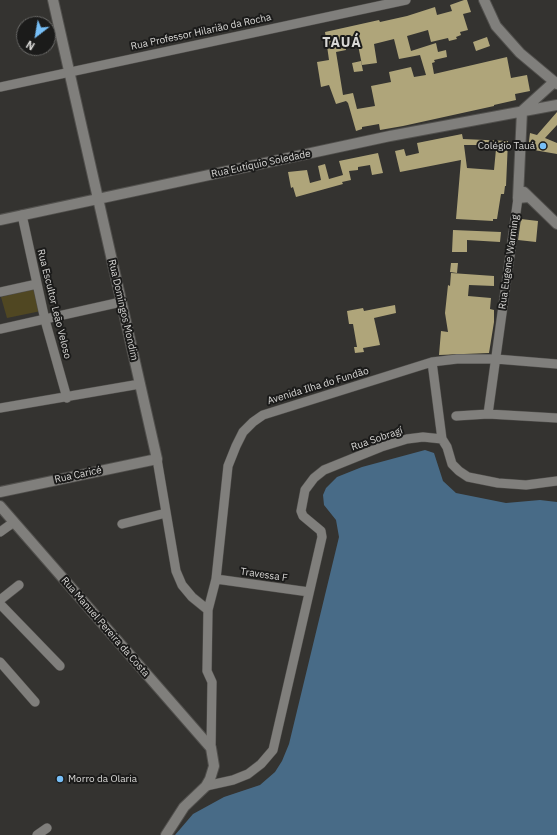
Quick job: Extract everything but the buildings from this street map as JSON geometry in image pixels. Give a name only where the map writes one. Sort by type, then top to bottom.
[{"type":"street","name":"Rua Domingos Mondim","points":[[53,0],[157,459],[176,571],[182,585],[192,597],[208,610]]},
{"type":"street","name":"Rua Professor Hilarião da Rocha","points":[[0,87],[406,0]]},
{"type":"street","points":[[484,0],[496,26],[520,53],[556,83],[522,111]]},
{"type":"street","name":"Rua Eutíquio Soledade","points":[[0,220],[390,136],[557,105]]},
{"type":"street","name":"Rua Eugene Warming","points":[[488,414],[523,198],[519,186],[522,111]]},
{"type":"street","points":[[523,198],[557,224]]},
{"type":"street","name":"Rua Escultor Leão Veloso","points":[[22,215],[45,320],[67,398]]},
{"type":"street","points":[[0,292],[37,284]]},
{"type":"street","points":[[0,328],[45,320],[121,302]]},
{"type":"street","name":"Avenida Ilha do Fundão","points":[[211,748],[212,682],[207,671],[208,610],[216,579],[228,466],[243,432],[263,415],[432,362],[457,359],[496,359],[557,364]]},
{"type":"street","points":[[432,362],[442,439],[447,447],[452,464],[459,471],[468,477],[498,483],[526,485],[557,481]]},
{"type":"street","points":[[0,408],[67,398],[140,384]]},
{"type":"street","points":[[456,416],[488,414],[557,418]]},
{"type":"street","name":"Rua Sobragí","points":[[309,592],[322,533],[303,516],[301,506],[305,490],[314,478],[324,470],[381,447],[407,439],[423,437],[442,439]]},
{"type":"street","name":"Rua Caricé","points":[[0,492],[157,459]]},
{"type":"street","name":"Rua Manuel Pereira da Costa","points":[[0,506],[211,748]]},
{"type":"street","points":[[122,524],[166,513]]},
{"type":"street","points":[[0,532],[14,522]]},
{"type":"street","name":"Travessa F","points":[[216,579],[309,592]]},
{"type":"street","points":[[0,600],[19,585]]},
{"type":"street","points":[[206,786],[233,780],[248,774],[261,764],[273,750],[309,592]]},
{"type":"street","points":[[0,604],[60,666]]},
{"type":"street","points":[[0,662],[35,702]]},
{"type":"street","points":[[166,835],[184,807],[206,786],[214,766],[211,748]]},
{"type":"street","points":[[37,835],[47,828]]},
{"type":"shaded area","points":[[33,289],[41,311],[7,318],[1,297]]},
{"type":"water","points":[[425,450],[434,453],[443,481],[456,493],[506,503],[540,500],[557,502],[557,835],[175,835],[193,814],[224,797],[260,785],[275,772],[282,761],[289,744],[339,537],[336,520],[324,505],[323,495],[326,488],[337,477],[362,467]]},
{"type":"place","name":"Colégio Tauá","points":[[543,146]]},
{"type":"place","name":"Morro da Olaria","points":[[60,779]]},
{"type":"district","name":"TAUÁ","points":[[342,43]]}]
